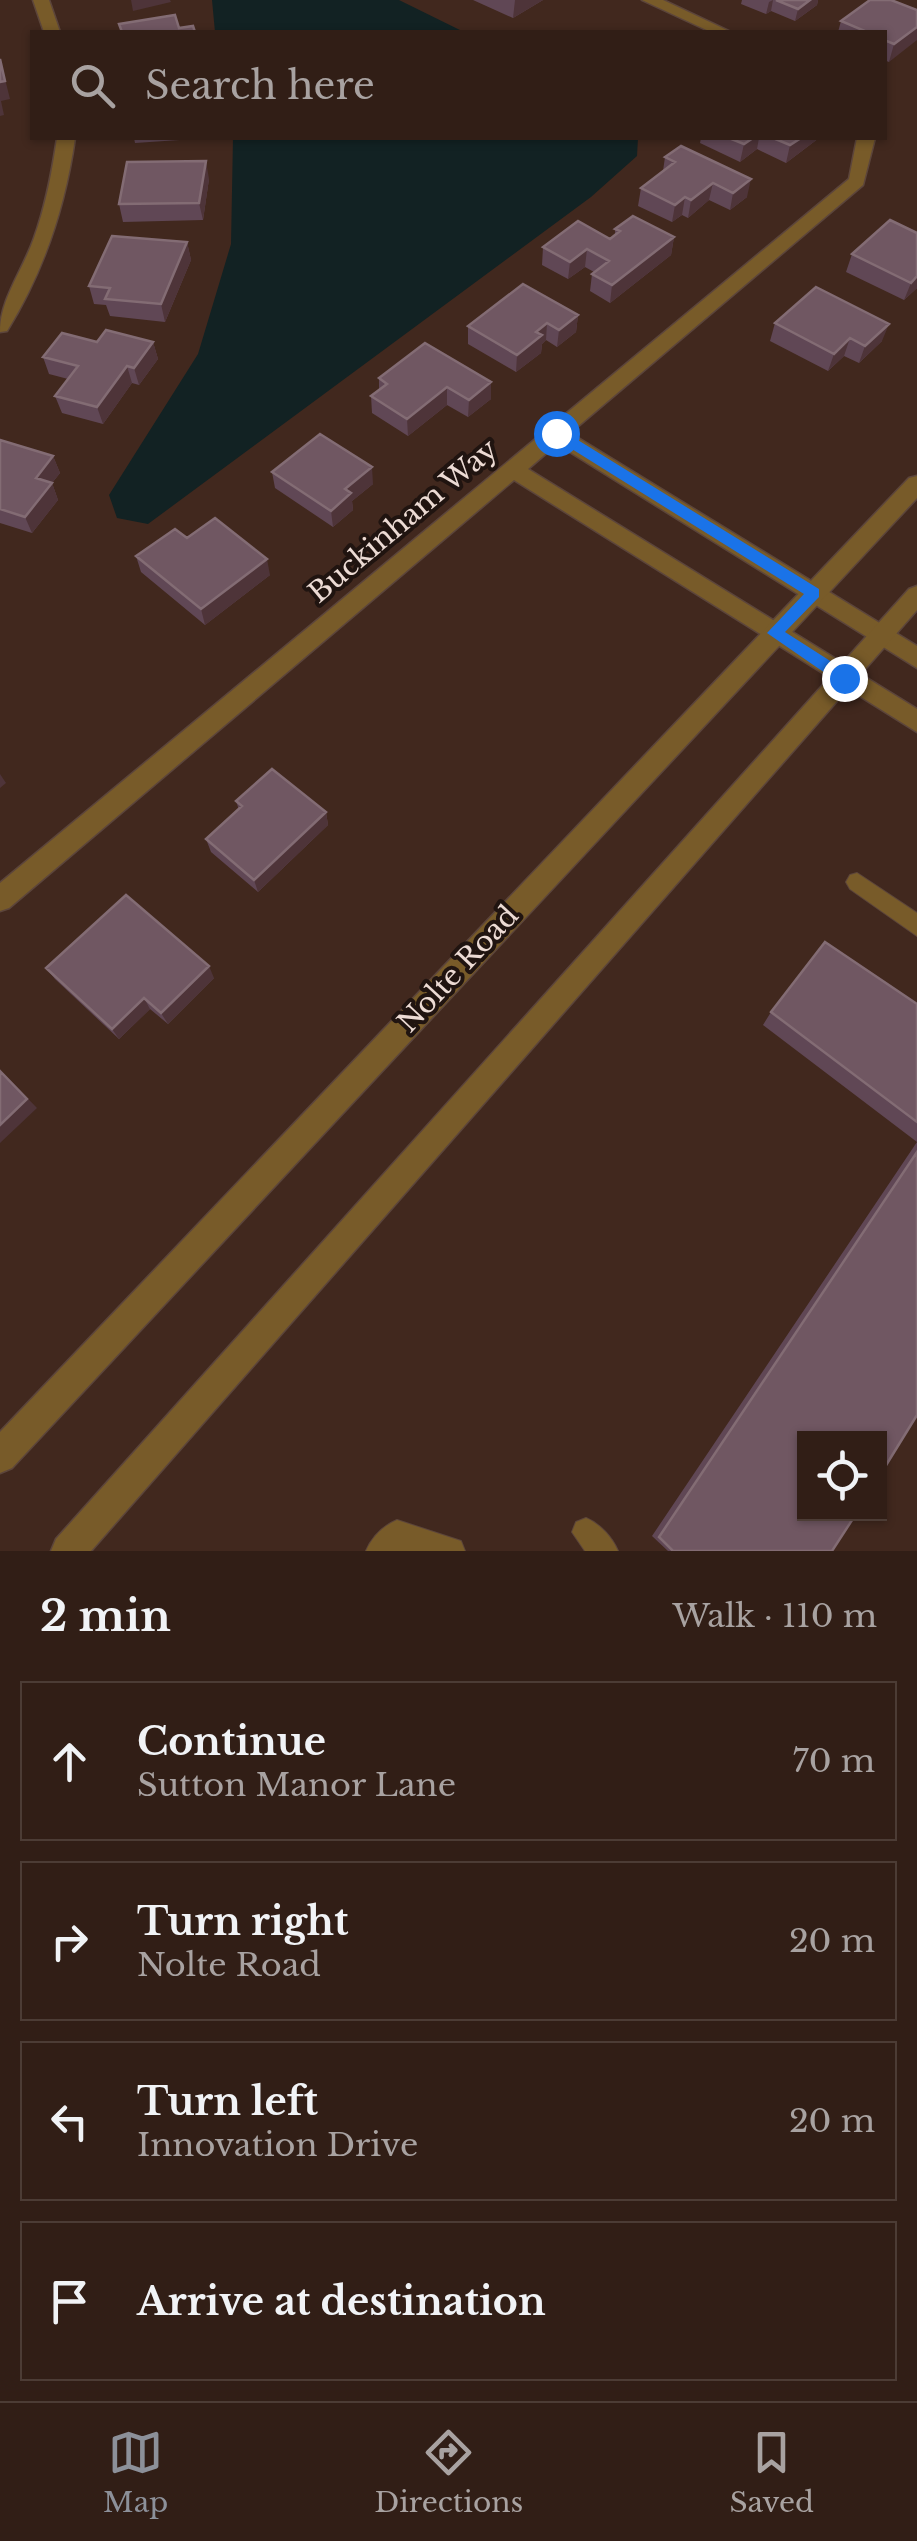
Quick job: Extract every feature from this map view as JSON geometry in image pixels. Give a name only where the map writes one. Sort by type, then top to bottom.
[{"type":"street","points":[[41,0],[51,30]]},
{"type":"street","points":[[650,0],[718,30]]},
{"type":"street","points":[[0,326],[15,304],[43,234],[62,170],[66,140]]},
{"type":"street","name":"Buckinham Way","points":[[0,899],[857,181],[866,140]]},
{"type":"street","points":[[556,433],[917,658]]},
{"type":"street","points":[[512,470],[917,722]]},
{"type":"street","name":"Nolte Road","points":[[0,1456],[917,484]]},
{"type":"street","points":[[68,1551],[917,595]]},
{"type":"lane","points":[[857,882],[917,926]]},
{"type":"lane","points":[[380,1551],[397,1534],[451,1551]]},
{"type":"shaded area","points":[[212,0],[399,0],[460,30],[215,30]]},
{"type":"shaded area","points":[[233,140],[638,140],[637,156],[591,197],[148,524],[117,518],[109,495],[198,354],[231,244]]},
{"type":"building","points":[[776,0],[810,0],[798,9]]},
{"type":"building","points":[[870,0],[891,0],[917,10],[917,27],[894,44],[887,41],[887,30],[862,30],[841,21]]},
{"type":"building","points":[[175,15],[179,28],[193,26],[194,30],[121,30],[119,24]]},
{"type":"building","points":[[681,146],[751,179],[733,193],[713,183],[691,200],[685,197],[675,205],[641,188],[675,162],[665,157]]},
{"type":"building","points":[[206,161],[199,203],[119,204],[127,162]]},
{"type":"building","points":[[633,216],[674,237],[612,285],[592,274],[609,261],[587,249],[570,262],[543,247],[578,221],[610,239],[620,231],[615,229]]},
{"type":"building","points":[[890,220],[917,233],[917,276],[911,283],[852,254]]},
{"type":"building","points":[[112,236],[187,242],[161,304],[105,299],[110,288],[89,286]]},
{"type":"building","points":[[523,284],[578,315],[559,330],[547,323],[536,332],[542,335],[517,355],[468,326]]},
{"type":"building","points":[[816,287],[889,324],[865,346],[850,338],[834,354],[775,323]]},
{"type":"building","points":[[106,330],[153,342],[134,368],[127,366],[97,407],[55,396],[78,366],[43,357],[62,333],[97,342]]},
{"type":"building","points":[[425,343],[491,382],[469,400],[447,387],[407,419],[371,396],[387,384],[379,378]]},
{"type":"building","points":[[320,434],[372,467],[345,489],[351,493],[331,511],[272,472]]},
{"type":"building","points":[[0,440],[53,456],[36,478],[52,483],[25,517],[0,509]]},
{"type":"building","points":[[215,518],[267,559],[201,609],[136,556],[175,529],[187,538]]},
{"type":"building","points":[[272,769],[326,812],[254,880],[206,839],[242,806],[236,801]]},
{"type":"building","points":[[126,895],[209,966],[161,1013],[144,998],[112,1029],[46,968]]},
{"type":"building","points":[[825,942],[917,1004],[917,1122],[771,1012]]},
{"type":"building","points":[[0,1071],[27,1099],[0,1125]]},
{"type":"building","points":[[917,1152],[917,1415],[887,1464],[887,1431],[797,1431],[797,1521],[851,1521],[832,1551],[673,1551],[659,1537]]},
{"type":"route","points":[[556,433],[814,593],[774,633],[844,678]]}]
